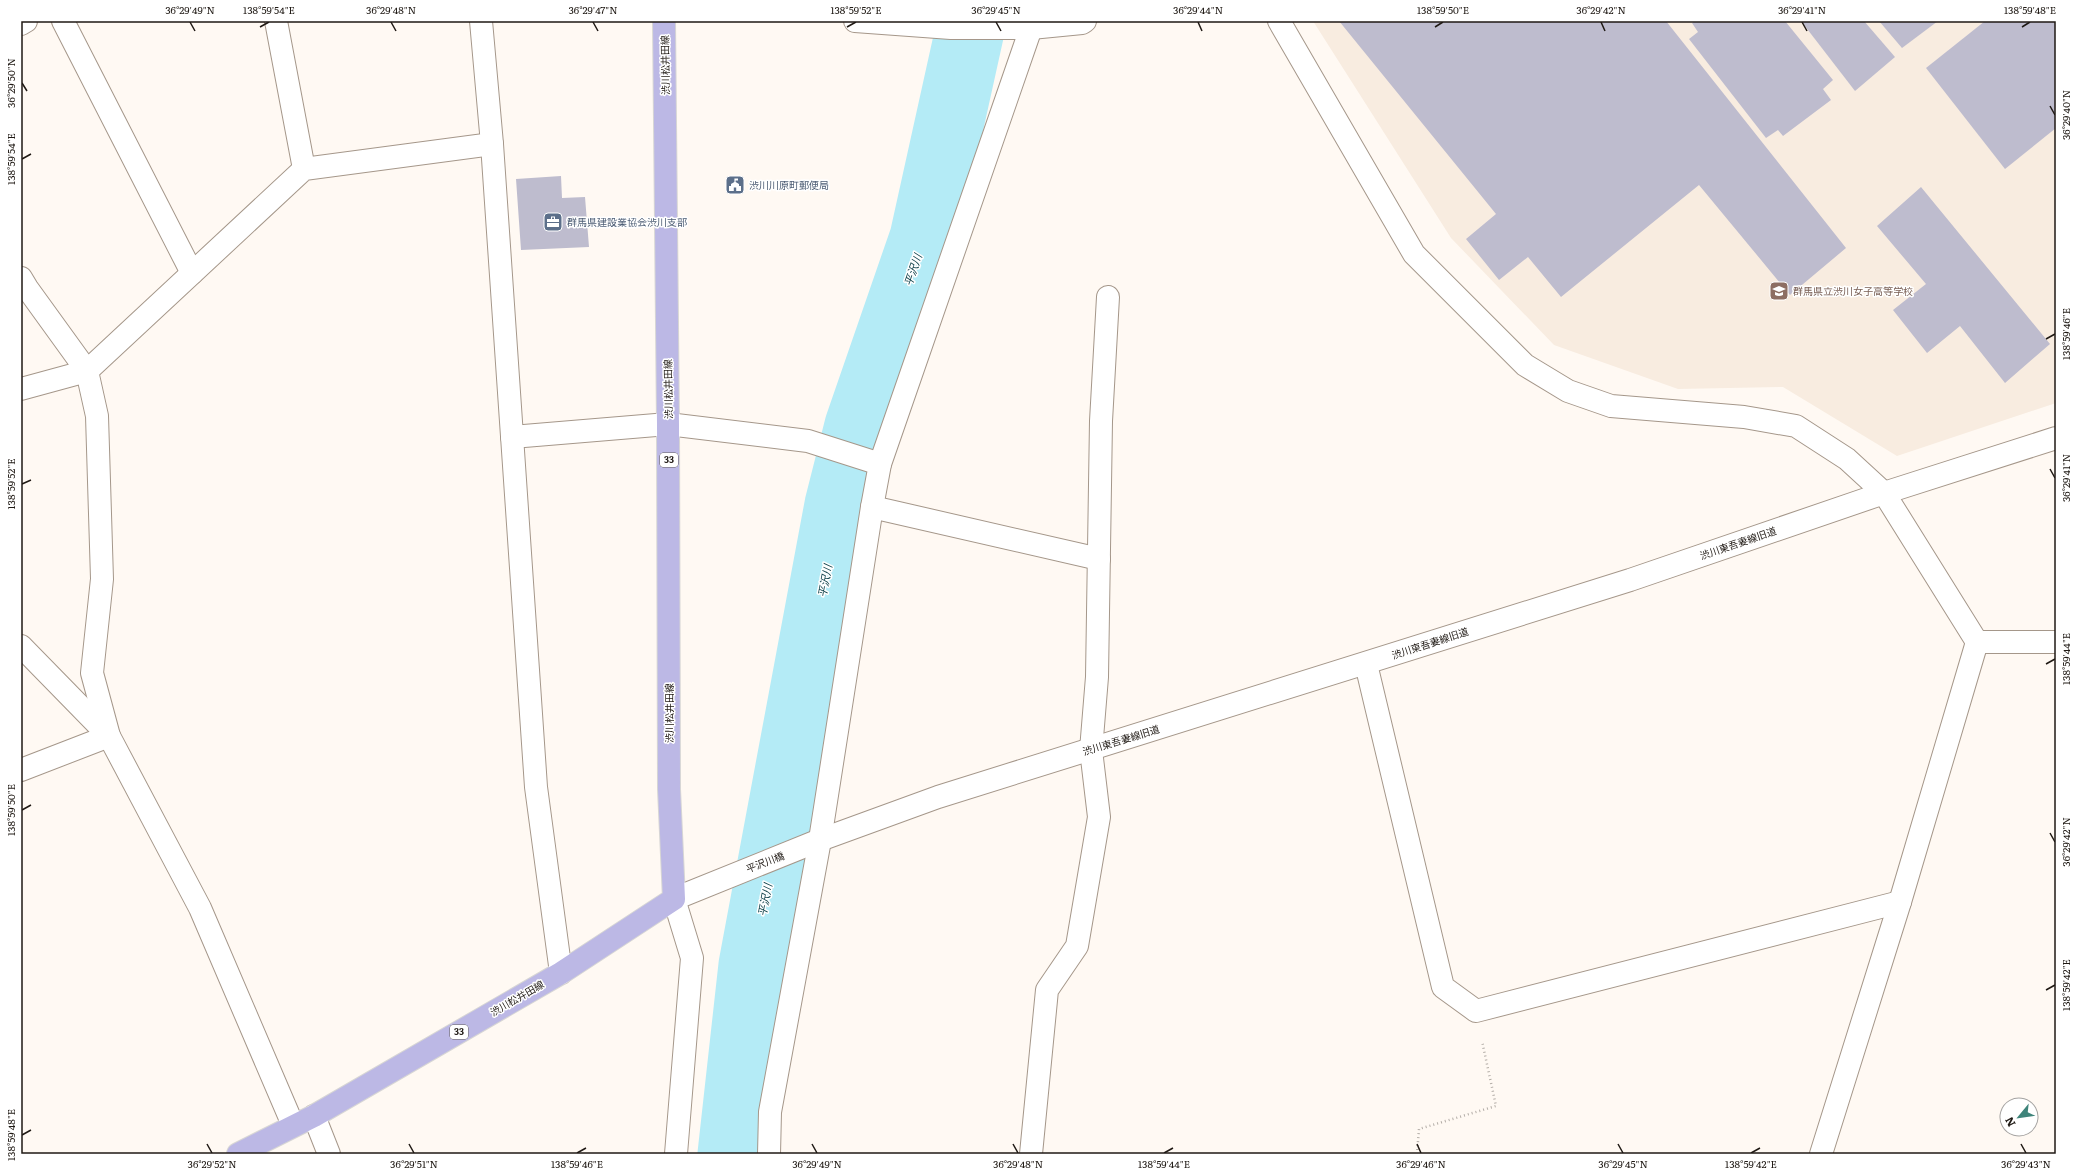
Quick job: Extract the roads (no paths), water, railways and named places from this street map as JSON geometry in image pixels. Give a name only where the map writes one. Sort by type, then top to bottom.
[{"type":"main road","name":"渋川松井田線","points":[[238,1154],[293,1125],[314,1116],[561,973],[674,899],[669,789],[668,424],[664,21]]},
{"type":"street","points":[[21,24],[26,21]]},
{"type":"street","points":[[63,21],[192,273]]},
{"type":"street","points":[[276,21],[304,169]]},
{"type":"street","points":[[480,21],[492,144],[536,787],[561,973]]},
{"type":"street","points":[[855,21],[942,25],[1024,25],[1082,23],[1085,21]]},
{"type":"street","points":[[1279,21],[1414,254],[1525,365],[1568,391],[1611,406],[1744,417],[1796,426],[1847,459],[1884,493],[1977,642],[1900,902],[1821,1154]]},
{"type":"street","points":[[769,1154],[770,1112],[812,843],[872,507],[874,462],[1024,25]]},
{"type":"street","points":[[21,389],[88,371],[304,169],[492,144]]},
{"type":"street","points":[[21,278],[88,371],[97,416],[102,579],[92,673],[110,736],[200,908],[293,1125]]},
{"type":"street","points":[[1031,1154],[1047,990],[1077,946],[1099,817],[1091,750],[1097,677],[1101,421],[1108,298]]},
{"type":"street","points":[[512,437],[668,424],[808,441],[874,462]]},
{"type":"street","name":"渋川東吾妻線旧道","points":[[812,843],[938,797],[1630,580],[1884,493],[2056,438]]},
{"type":"street","points":[[872,507],[1099,559]]},
{"type":"street","points":[[1977,642],[2056,642]]},
{"type":"street","points":[[21,646],[110,736]]},
{"type":"street","points":[[1366,664],[1443,987],[1476,1011],[1900,902]]},
{"type":"street","points":[[21,770],[110,736]]},
{"type":"street","name":"平沢川橋","points":[[674,899],[812,843]]},
{"type":"street","points":[[674,899],[692,958],[676,1154]]},
{"type":"street","points":[[314,1116],[329,1154]]},
{"type":"waterway","name":"平沢川","points":[[732,1154],[753,965],[839,505],[859,426],[924,238],[972,21]]},
{"type":"place","name":"渋川川原町郵便局","points":[[735,185]]},
{"type":"place","name":"群馬県建設業協会渋川支部","points":[[553,222]]},
{"type":"place","name":"群馬県立渋川女子高等学校","points":[[1779,291]]}]
